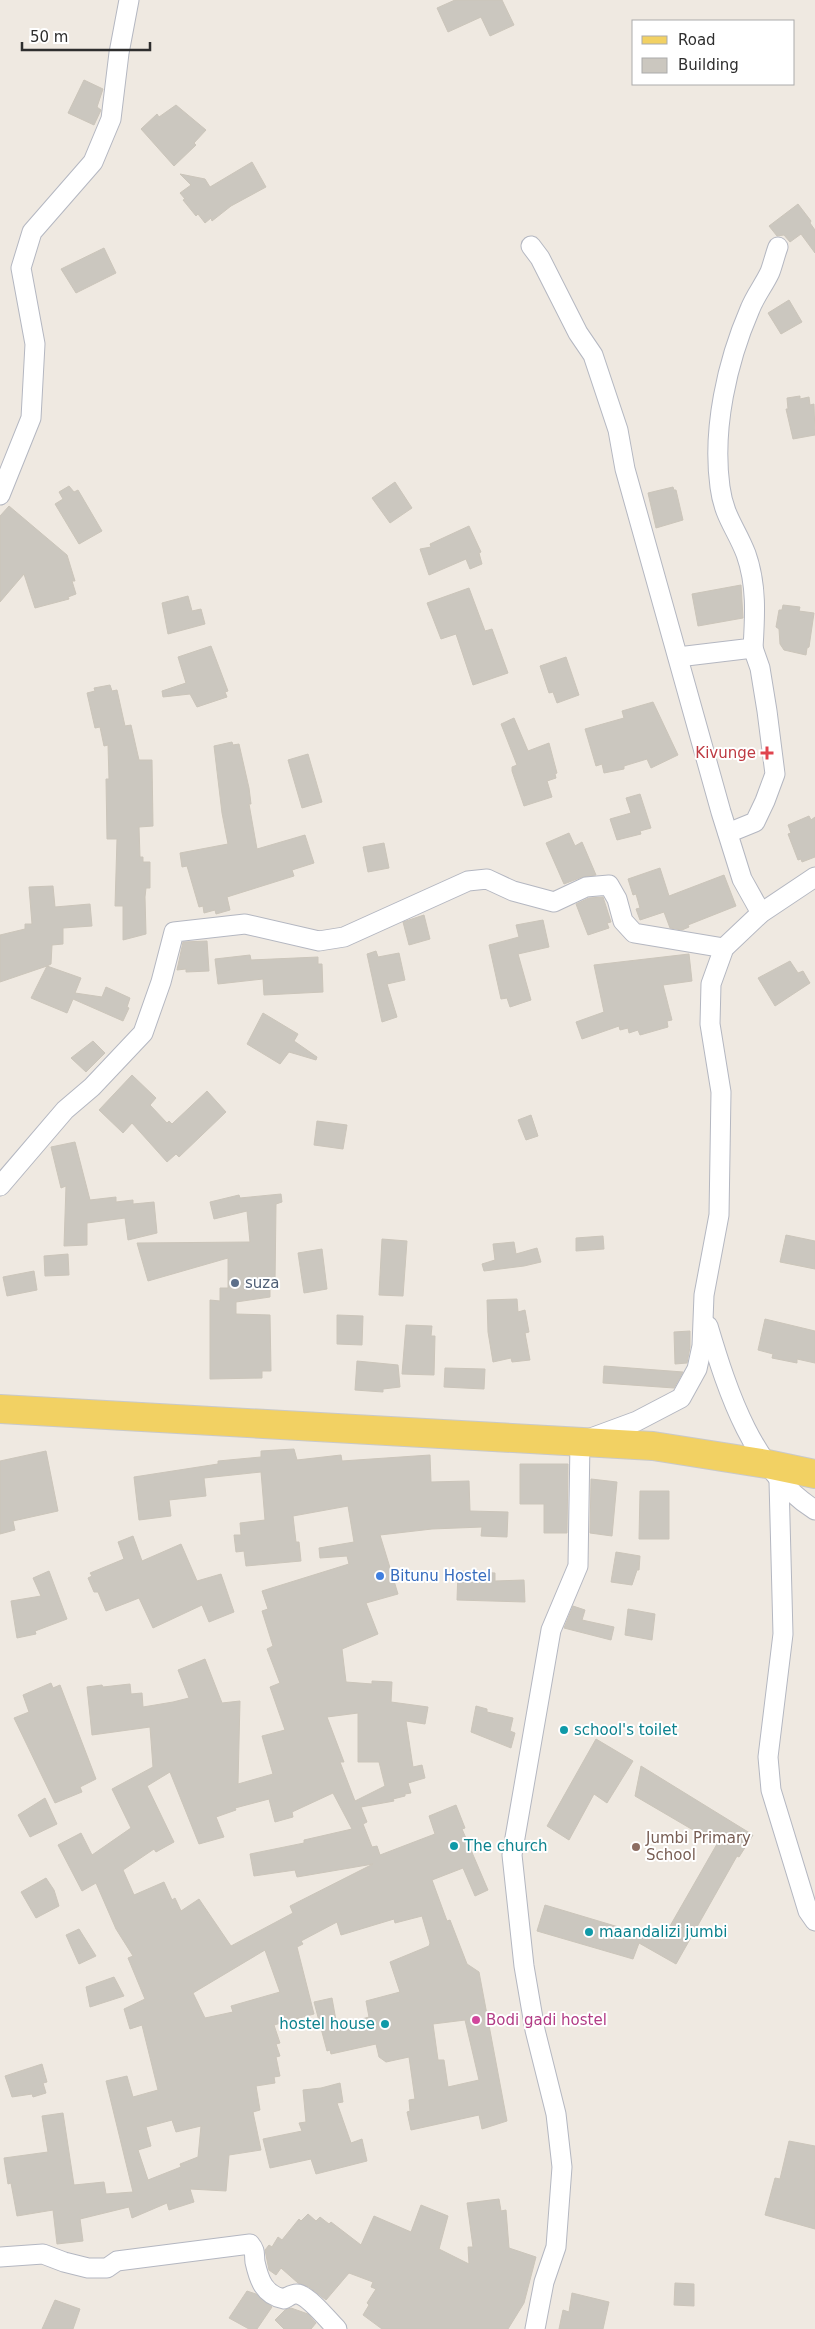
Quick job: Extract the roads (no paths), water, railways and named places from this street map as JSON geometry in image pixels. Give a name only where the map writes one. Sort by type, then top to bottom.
[{"type":"main road","points":[[0,1409],[653,1446],[773,1472],[815,1474]]},
{"type":"street","points":[[0,495],[31,418],[35,344],[21,268],[32,232],[93,162],[111,119],[119,54],[129,0]]},
{"type":"street","points":[[530,246],[540,258],[578,333],[594,355],[618,430],[626,469],[700,743],[742,880],[760,913]]},
{"type":"street","points":[[728,833],[755,822],[766,801],[775,774],[766,702],[760,668],[753,648],[756,608],[754,588],[746,554],[724,511],[720,485],[719,438],[736,345],[751,307],[770,272],[778,247]]},
{"type":"street","points":[[678,657],[753,648]]},
{"type":"street","points":[[535,2329],[544,2282],[556,2247],[562,2167],[556,2114],[535,2030],[524,1966],[512,1855],[551,1630],[578,1566],[580,1442],[637,1420],[681,1398],[697,1369],[702,1346],[704,1295],[719,1215],[721,1092],[710,1024],[711,984],[724,948],[760,913],[815,877]]},
{"type":"street","points":[[0,1186],[65,1110],[92,1087],[143,1034],[161,982],[174,932],[245,924],[319,941],[344,937],[468,881],[487,879],[513,891],[554,902],[586,887],[609,886],[617,899],[623,921],[634,933],[724,948]]},
{"type":"street","points":[[704,1295],[708,1326],[735,1409],[773,1472],[796,1498],[815,1510]]},
{"type":"street","points":[[773,1472],[783,1634],[768,1757],[771,1790],[812,1916]]},
{"type":"street","points":[[0,2257],[43,2254],[88,2268],[107,2268],[117,2261],[250,2244],[255,2250],[255,2261],[261,2284],[267,2291],[274,2297],[284,2300],[293,2294],[299,2294],[337,2329]]},
{"type":"place","name":"Kivunge","points":[[767,753]]},
{"type":"place","name":"suza","points":[[235,1283]]},
{"type":"place","name":"Bitunu Hostel","points":[[380,1576]]},
{"type":"place","name":"school's toilet","points":[[564,1730]]},
{"type":"place","name":"The church","points":[[454,1846]]},
{"type":"place","name":"Jumbi Primary School","points":[[636,1847]]},
{"type":"place","name":"maandalizi jumbi","points":[[589,1932]]},
{"type":"place","name":"Bodi gadi hostel","points":[[476,2020]]},
{"type":"place","name":"hostel house","points":[[385,2024]]}]
